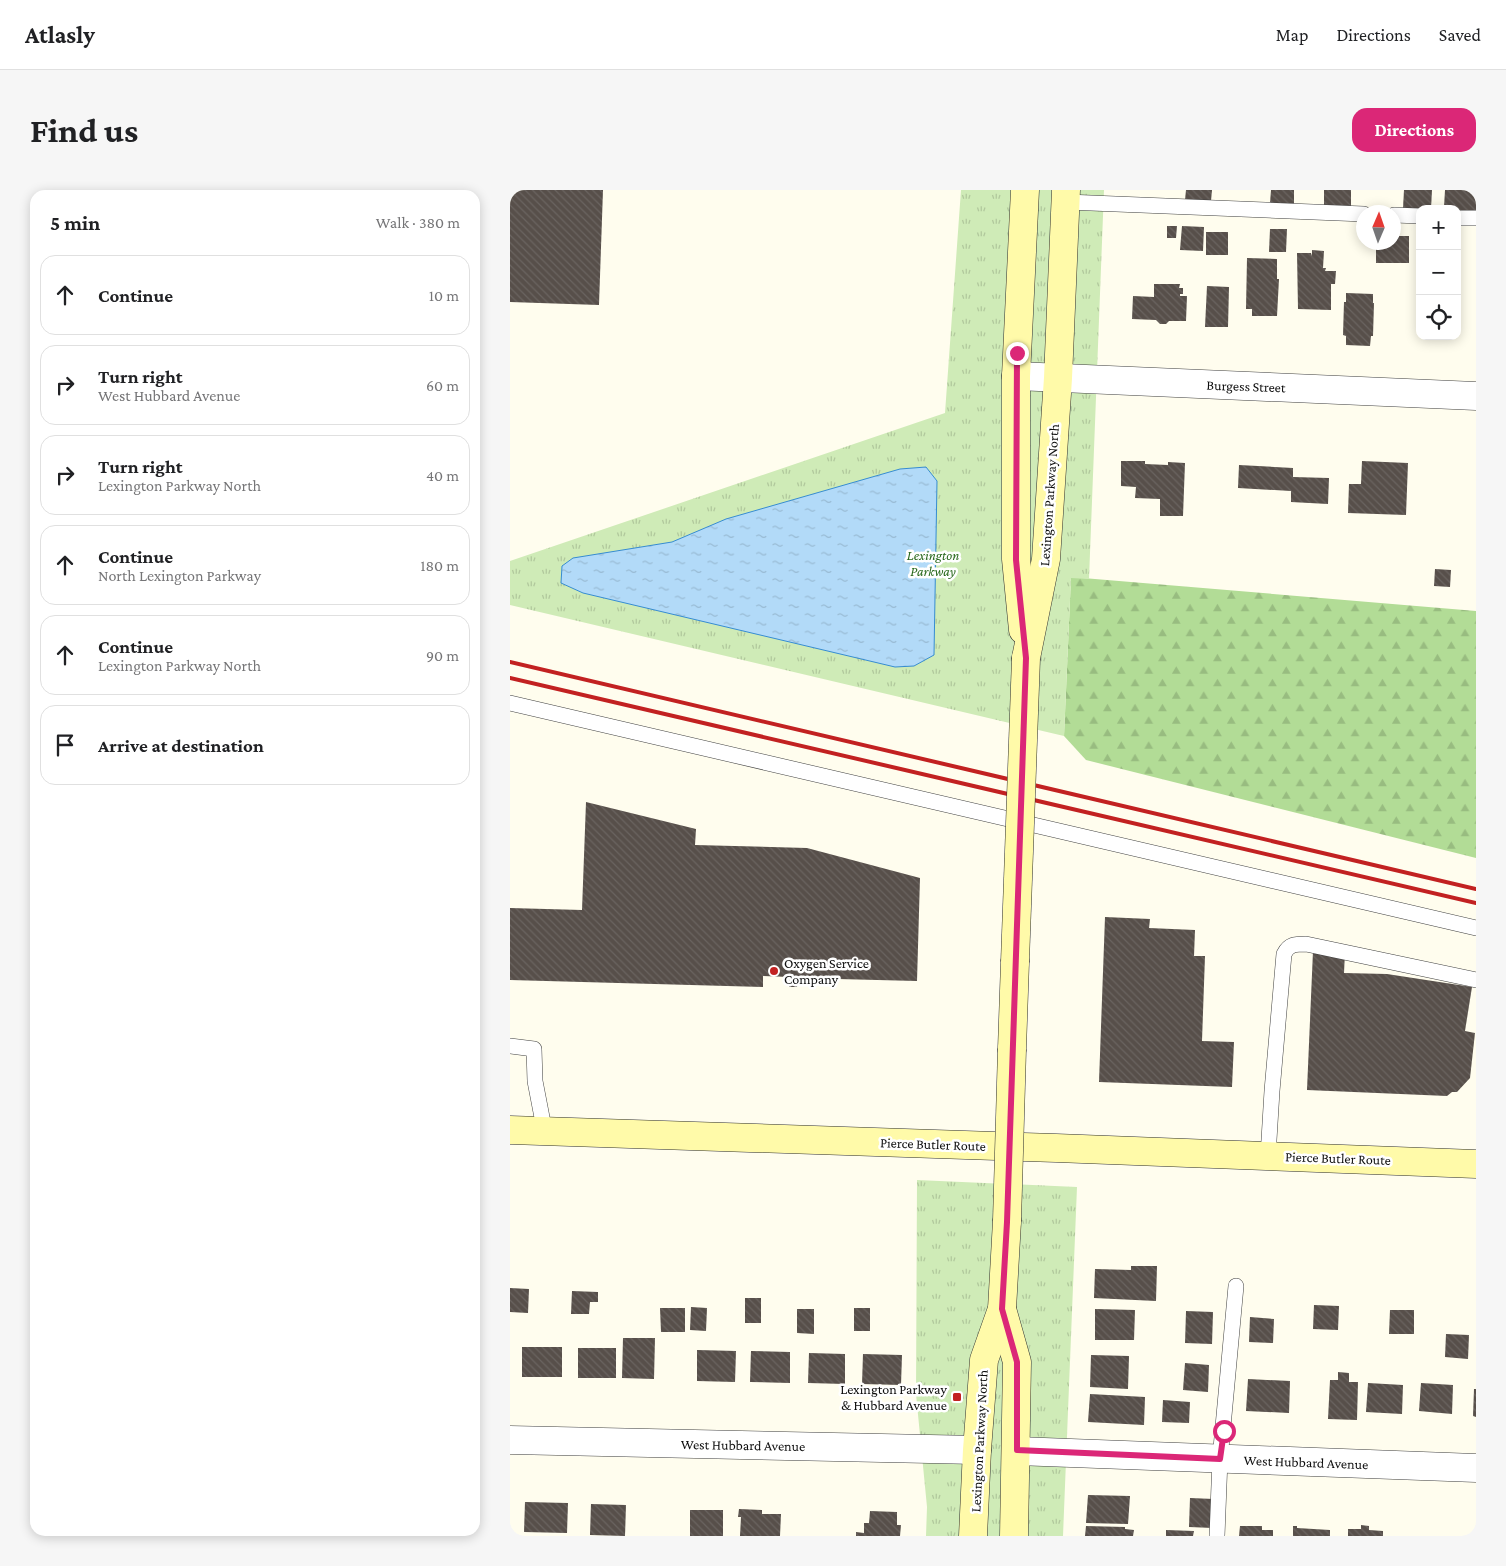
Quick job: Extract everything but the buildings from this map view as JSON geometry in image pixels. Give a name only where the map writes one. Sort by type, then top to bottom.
[{"type":"main road","name":"Lexington Parkway North","points":[[1025,190],[1016,376],[1016,560],[1026,658]]},
{"type":"main road","name":"Lexington Parkway North","points":[[1026,658],[1046,559],[1058,378],[1066,196]]},
{"type":"main road","points":[[1014,1536],[1017,1450],[1017,1362],[1002,1309],[1007,1222],[1026,658]]},
{"type":"main road","name":"Pierce Butler Route","points":[[510,1130],[1476,1164]]},
{"type":"main road","name":"Lexington Parkway North","points":[[973,1536],[984,1360],[1002,1309]]},
{"type":"street","name":"Burgess Street","points":[[1016,376],[1476,396]]},
{"type":"street","name":"West Hubbard Avenue","points":[[510,1440],[977,1450]]},
{"type":"street","name":"West Hubbard Avenue","points":[[1017,1450],[1476,1468]]},
{"type":"lane","points":[[1066,196],[1356,214]]},
{"type":"lane","points":[[1401,215],[1416,216]]},
{"type":"lane","points":[[1461,218],[1476,218]]},
{"type":"lane","points":[[510,703],[1476,928]]},
{"type":"lane","points":[[1268,1156],[1284,954],[1287,948],[1294,944],[1306,944],[1476,980]]},
{"type":"lane","points":[[510,1046],[534,1049],[535,1081],[545,1132]]},
{"type":"lane","points":[[1217,1536],[1220,1459],[1236,1286]]},
{"type":"green space","name":"Lexington Parkway","points":[[961,190],[1104,190],[1089,579],[1071,578],[1064,736],[510,605],[510,561],[945,413]]},
{"type":"green space","points":[[1071,577],[1476,611],[1476,858],[1086,760],[1064,736]]},
{"type":"green space","points":[[917,1180],[1077,1187],[1063,1536],[926,1536],[927,1507],[916,1394]]},
{"type":"water","points":[[926,467],[937,481],[934,655],[914,666],[895,667],[583,593],[561,583],[562,566],[573,558],[672,542],[726,519],[900,469]]},
{"type":"railway","points":[[510,662],[1476,889]]},
{"type":"railway","points":[[510,678],[1476,903]]},
{"type":"place","name":"Oxygen Service Company","points":[[774,971]]},
{"type":"place","name":"Lexington Parkway & Hubbard Avenue","points":[[957,1397]]},
{"type":"route","points":[[1017,353],[1016,560],[1026,658],[1007,1222],[1002,1309],[1017,1362],[1017,1450],[1220,1459],[1224,1431]]}]
